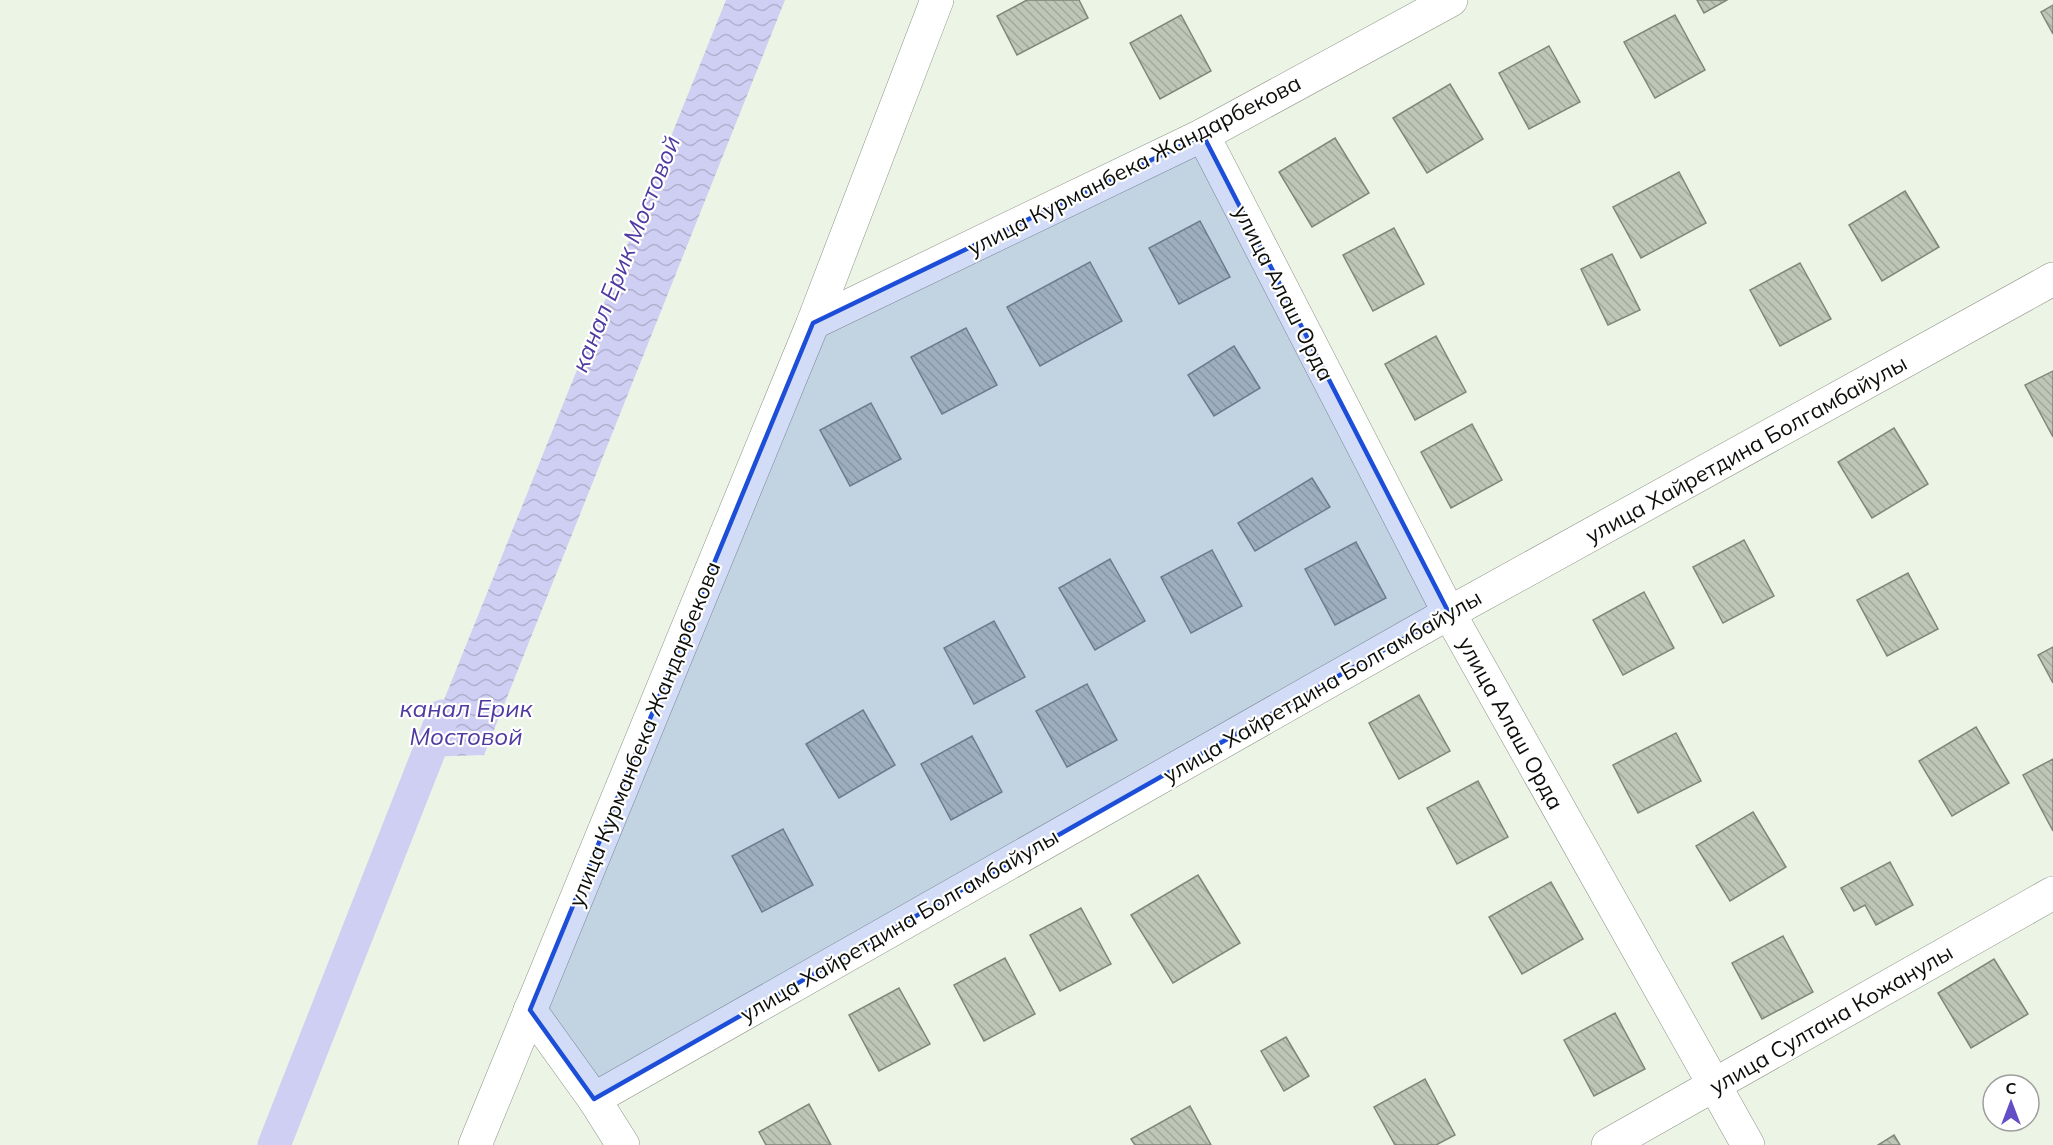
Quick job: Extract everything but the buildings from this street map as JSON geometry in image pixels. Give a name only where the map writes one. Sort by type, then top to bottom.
[{"type":"street","name":"улица Курманбека Жандарбекова","points":[[475,1145],[813,323],[937,0]]},
{"type":"street","name":"улица Курманбека Жандарбекова","points":[[813,323],[1203,135],[1451,0]]},
{"type":"street","name":"улица Алаш Орда","points":[[1203,135],[1449,613],[1748,1145]]},
{"type":"street","name":"улица Хайретдина Болгамбайулы","points":[[594,1099],[1449,613],[2053,279]]},
{"type":"street","name":"улица Султана Кожанулы","points":[[1608,1145],[2053,892]]},
{"type":"street","points":[[530,1010],[594,1099],[623,1145]]},
{"type":"highlighted area","points":[[1203,135],[1449,613],[594,1099],[530,1010],[813,323]]},
{"type":"water","name":"канал Ерик Мостовой","points":[[726,0],[785,0],[484,755],[421,757]]},
{"type":"waterway","name":"канал Ерик Мостовой","points":[[274,1145],[443,716]]}]
